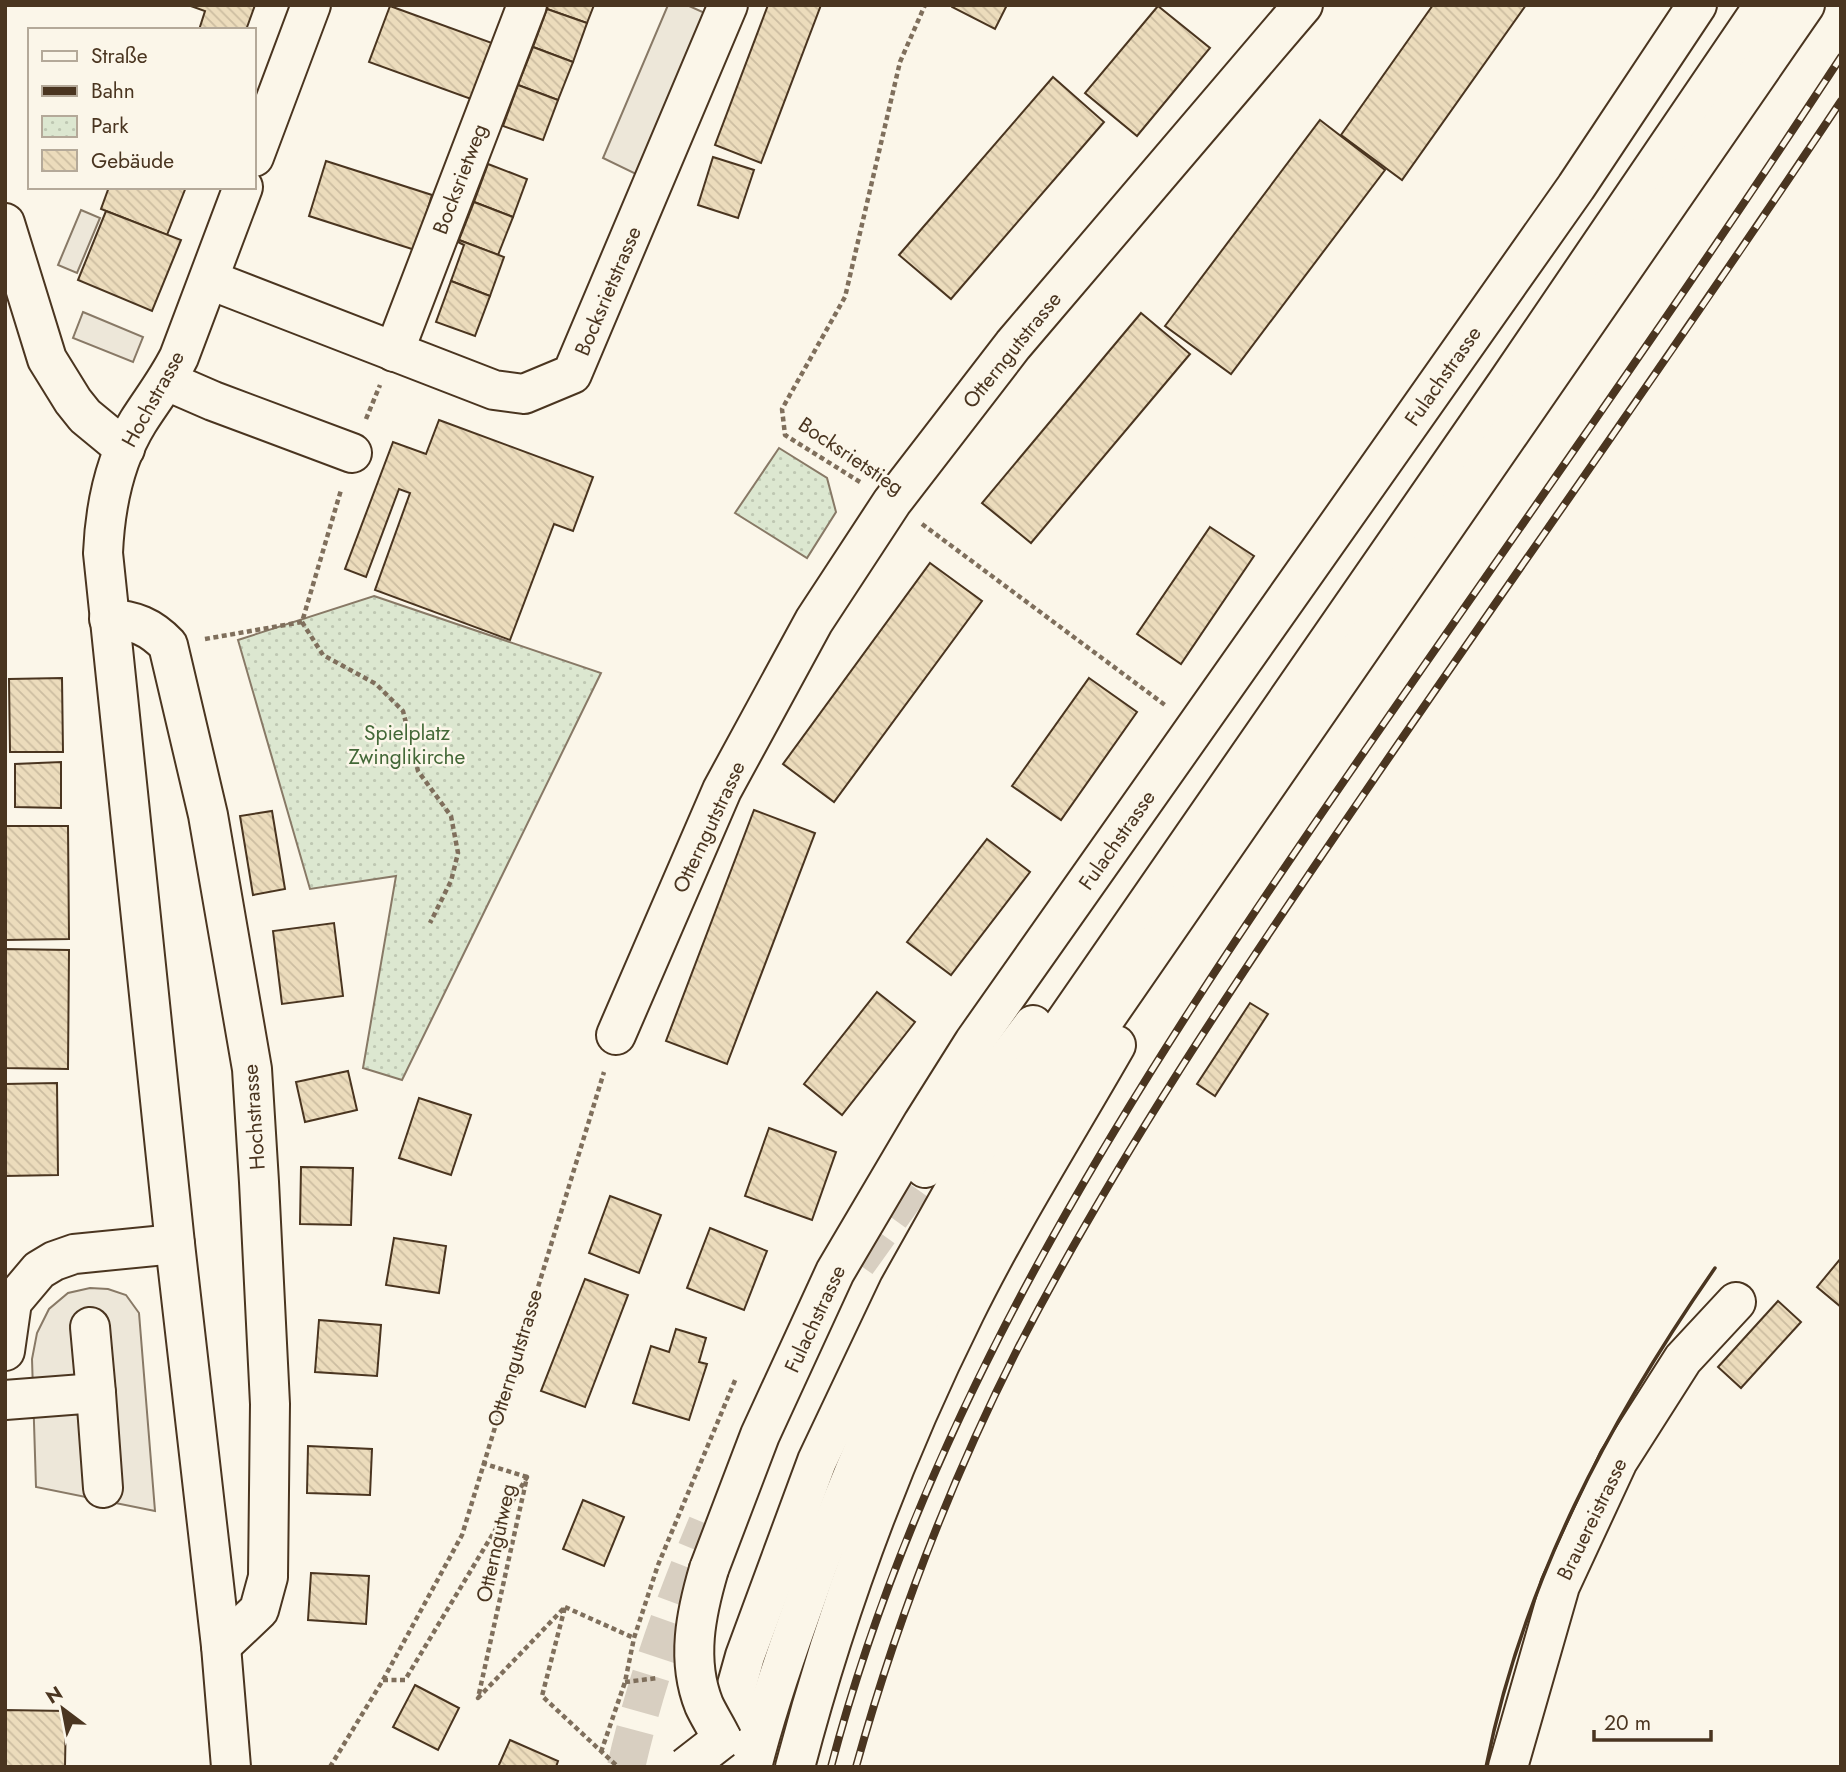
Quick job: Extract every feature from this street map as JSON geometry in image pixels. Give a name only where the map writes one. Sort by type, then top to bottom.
[{"type":"main road","points":[[256,152],[311,5]]},
{"type":"main road","name":"Bocksrietweg","points":[[394,352],[527,5]]},
{"type":"main road","name":"Bocksrietstrasse","points":[[210,280],[494,390],[524,394],[572,374],[728,5]]},
{"type":"main road","name":"Otterngutstrasse","points":[[616,1035],[722,790],[814,621],[892,502],[1013,345],[1303,5]]},
{"type":"main road","name":"Fulachstrasse","points":[[727,1758],[704,1704],[696,1673],[694,1639],[700,1600],[709,1569],[760,1436],[835,1272],[923,1122],[974,1042],[1576,187],[1697,5]]},
{"type":"main road","points":[[687,1767],[727,1758],[745,1657],[796,1514],[839,1413],[910,1267],[976,1151],[1515,372],[1764,5]]},
{"type":"main road","points":[[752,1767],[779,1676],[831,1525],[888,1394],[942,1287],[997,1188],[1091,1039],[1805,5]]},
{"type":"main road","name":"Hochstrasse","points":[[231,1767],[221,1646],[175,1244],[103,552],[105,522],[116,471],[138,423],[167,381],[179,358],[242,189]]},
{"type":"main road","points":[[7,235],[47,359],[85,416],[125,449]]},
{"type":"main road","points":[[167,381],[352,453]]},
{"type":"main road","points":[[109,619],[127,620],[145,626],[168,645]]},
{"type":"main road","name":"Hochstrasse","points":[[168,645],[208,815],[250,1055],[259,1182],[270,1404],[268,1577],[259,1610],[221,1646]]},
{"type":"main road","points":[[925,1168],[1019,1043],[1255,745]]},
{"type":"main road","points":[[795,1767],[815,1690],[840,1614],[889,1481],[931,1383],[1010,1227],[1265,786]]},
{"type":"main road","points":[[5,1351],[12,1302],[26,1284],[46,1266],[74,1254],[175,1244]]},
{"type":"main road","name":"Brauereistrasse","points":[[1508,1767],[1560,1586],[1618,1461],[1683,1359],[1736,1302]]},
{"type":"main road","points":[[90,1327],[103,1488]]},
{"type":"main road","points":[[5,1400],[96,1393]]},
{"type":"path","name":"Bocksrietstieg","points":[[925,5],[900,62],[845,297],[782,410],[785,435],[892,502],[1196,728]]},
{"type":"path","points":[[394,352],[352,453],[302,622],[323,655],[376,684],[403,711],[418,771],[451,817],[458,853],[451,881],[430,923]]},
{"type":"path","points":[[168,645],[302,622]]},
{"type":"path","name":"Otterngutstrasse","points":[[330,1767],[383,1680],[462,1535],[616,1035]]},
{"type":"path","points":[[601,1752],[625,1682],[634,1637],[659,1565],[736,1378]]},
{"type":"path","points":[[482,1463],[527,1477]]},
{"type":"path","name":"Otterngutweg","points":[[527,1477],[478,1698],[565,1607]]},
{"type":"path","name":"Otterngutweg","points":[[383,1680],[405,1679],[527,1477]]},
{"type":"path","points":[[659,1565],[667,1562]]},
{"type":"path","points":[[618,1767],[542,1696],[565,1607],[634,1637]]},
{"type":"green space","points":[[779,448],[827,478],[836,512],[807,558],[735,513]]},
{"type":"green space","name":"Spielplatz Zwinglikirche","points":[[374,596],[601,673],[402,1080],[363,1068],[396,876],[310,889],[238,640]]},
{"type":"shaded area","points":[[668,5],[687,5],[707,14],[640,176],[603,158]]},
{"type":"shaded area","points":[[81,210],[100,218],[77,273],[58,265]]},
{"type":"shaded area","points":[[83,312],[143,337],[133,362],[73,338]]},
{"type":"shaded area","points":[[90,1288],[108,1289],[126,1295],[139,1313],[155,1511],[36,1487],[32,1359],[37,1333],[49,1309],[68,1293]]},
{"type":"building","points":[[188,5],[255,5],[247,28],[200,28],[205,11]]},
{"type":"building","points":[[548,5],[594,5],[587,23],[547,9]]},
{"type":"building","points":[[768,5],[821,5],[761,163],[715,145]]},
{"type":"building","points":[[952,5],[1007,5],[995,29]]},
{"type":"building","points":[[1433,5],[1526,5],[1402,180],[1341,135]]},
{"type":"building","points":[[390,6],[492,43],[471,99],[369,62]]},
{"type":"building","points":[[1158,6],[1210,48],[1137,136],[1085,93]]},
{"type":"building","points":[[547,9],[587,23],[573,62],[533,47]]},
{"type":"building","points":[[533,47],[573,62],[558,100],[518,85]]},
{"type":"building","points":[[1053,77],[1104,122],[951,299],[899,255]]},
{"type":"building","points":[[518,85],[558,100],[543,140],[503,126]]},
{"type":"building","points":[[1320,120],[1385,170],[1231,374],[1165,326]]},
{"type":"building","points":[[713,157],[754,170],[738,218],[698,205]]},
{"type":"building","points":[[326,161],[432,195],[415,250],[309,216]]},
{"type":"building","points":[[488,164],[527,179],[513,217],[474,202]]},
{"type":"building","points":[[108,189],[185,189],[167,235],[101,209]]},
{"type":"building","points":[[474,202],[513,217],[498,255],[459,240]]},
{"type":"building","points":[[106,211],[181,240],[152,311],[78,280]]},
{"type":"building","points":[[459,240],[504,257],[490,296],[451,281],[464,245],[458,242]]},
{"type":"building","points":[[451,281],[490,296],[475,336],[436,322]]},
{"type":"building","points":[[1141,313],[1190,354],[1031,543],[982,503]]},
{"type":"building","points":[[439,420],[593,477],[573,531],[554,524],[510,640],[375,590],[410,493],[399,489],[366,577],[345,569],[393,442],[426,454]]},
{"type":"building","points":[[1210,527],[1254,556],[1181,664],[1137,634]]},
{"type":"building","points":[[930,563],[982,601],[834,802],[783,764]]},
{"type":"building","points":[[62,678],[63,752],[10,752],[9,679]]},
{"type":"building","points":[[1089,678],[1137,712],[1061,820],[1012,786]]},
{"type":"building","points":[[61,762],[61,808],[15,807],[15,764]]},
{"type":"building","points":[[754,810],[815,833],[727,1064],[666,1041]]},
{"type":"building","points":[[272,811],[285,889],[253,895],[240,816]]},
{"type":"building","points":[[5,826],[68,826],[69,939],[5,940]]},
{"type":"building","points":[[987,839],[1030,872],[951,975],[907,942]]},
{"type":"building","points":[[334,923],[343,996],[282,1004],[273,931]]},
{"type":"building","points":[[5,949],[69,950],[68,1069],[5,1068]]},
{"type":"building","points":[[877,992],[915,1022],[842,1115],[804,1084]]},
{"type":"building","points":[[1250,1003],[1268,1014],[1215,1096],[1197,1084]]},
{"type":"building","points":[[348,1071],[357,1110],[305,1122],[296,1082]]},
{"type":"building","points":[[57,1083],[58,1175],[5,1176],[5,1084]]},
{"type":"building","points":[[419,1098],[471,1115],[451,1175],[399,1158]]},
{"type":"building","points":[[769,1128],[836,1152],[812,1220],[745,1196]]},
{"type":"building","points":[[301,1167],[353,1168],[351,1225],[300,1224]]},
{"type":"building","points":[[610,1196],[661,1215],[639,1273],[589,1253]]},
{"type":"building","points":[[710,1228],[767,1251],[744,1310],[687,1288]]},
{"type":"building","points":[[394,1238],[446,1246],[439,1293],[386,1285]]},
{"type":"building","points":[[1841,1258],[1841,1307],[1817,1287]]},
{"type":"building","points":[[585,1279],[628,1295],[585,1407],[541,1391]]},
{"type":"building","points":[[1778,1301],[1801,1322],[1741,1388],[1718,1367]]},
{"type":"building","points":[[319,1320],[381,1325],[377,1376],[315,1372]]},
{"type":"building","points":[[676,1329],[706,1338],[699,1362],[707,1364],[689,1420],[633,1403],[651,1346],[669,1352]]},
{"type":"building","points":[[308,1446],[372,1449],[370,1495],[307,1493]]},
{"type":"building","points":[[583,1500],[624,1517],[604,1566],[563,1549]]},
{"type":"building","points":[[311,1573],[369,1576],[366,1624],[308,1620]]},
{"type":"building","points":[[415,1685],[459,1708],[438,1750],[393,1727]]},
{"type":"building","points":[[5,1710],[66,1711],[65,1767],[5,1767]]},
{"type":"building","points":[[510,1740],[558,1761],[556,1767],[498,1767]]},
{"type":"tunnel","points":[[857,1263],[925,1168]]},
{"type":"tunnel","points":[[626,1767],[661,1644],[707,1524]]},
{"type":"railway","points":[[831,1767],[873,1628],[925,1494],[986,1364],[1053,1237],[1126,1112],[1283,871],[1665,319],[1841,57]]},
{"type":"railway","points":[[856,1767],[907,1606],[947,1501],[1018,1348],[1096,1207],[1137,1138],[1268,935],[1841,101]]},
{"type":"wall","points":[[1486,1767],[1502,1699],[1522,1633],[1574,1506],[1639,1385],[1715,1268]]}]
